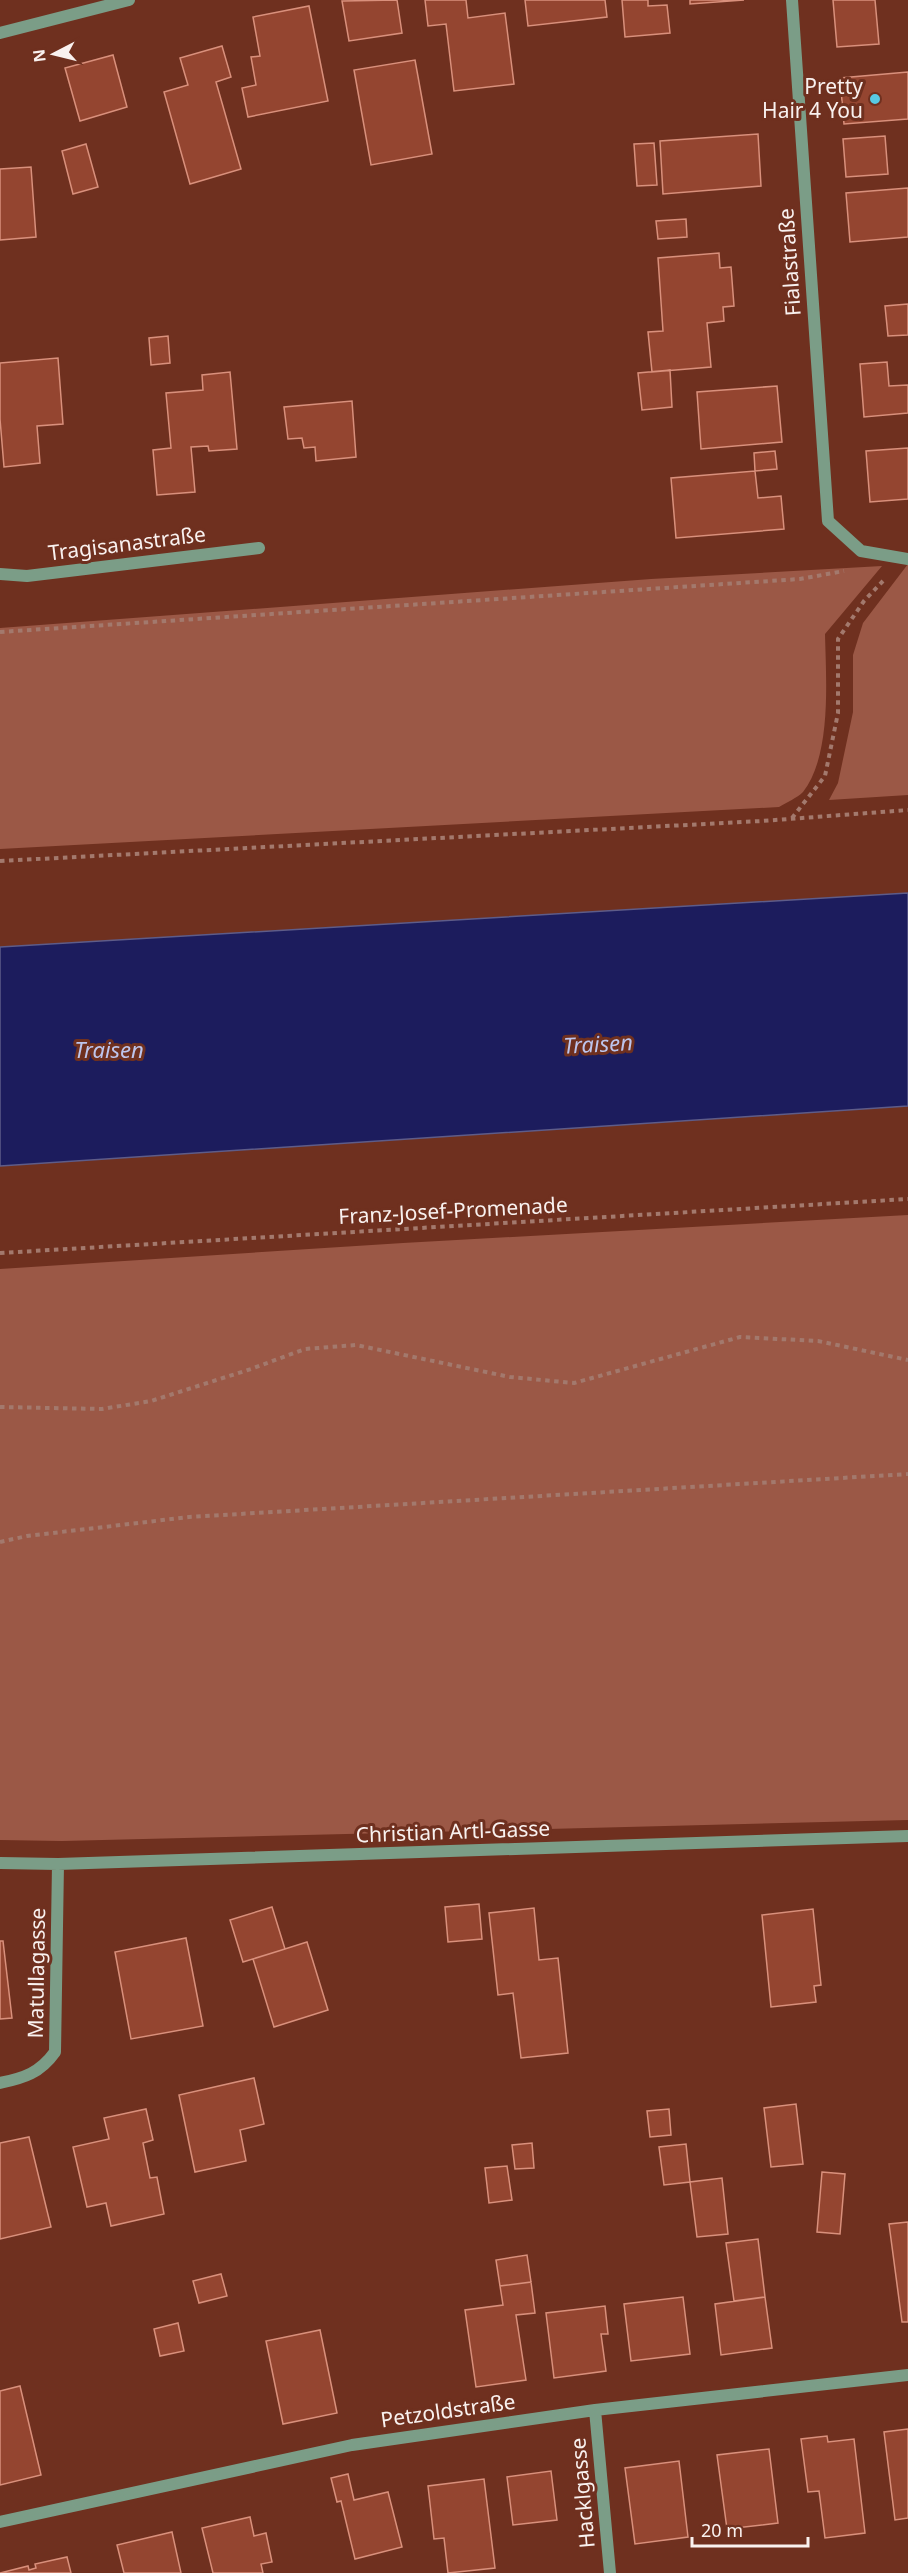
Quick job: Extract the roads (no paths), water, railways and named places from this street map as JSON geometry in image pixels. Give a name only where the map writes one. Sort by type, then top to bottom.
[{"type":"street","points":[[0,33],[129,0]]},
{"type":"street","name":"Fialastraße","points":[[792,0],[828,521],[861,551],[906,559]]},
{"type":"street","name":"Tragisanastraße","points":[[0,574],[27,576],[259,548]]},
{"type":"street","name":"Christian Artl-Gasse","points":[[0,1863],[58,1864],[908,1836]]},
{"type":"street","name":"Matullagasse","points":[[0,2083],[28,2077],[46,2065],[55,2052],[58,1864]]},
{"type":"street","name":"Petzoldstraße","points":[[0,2522],[352,2445],[595,2410],[908,2375]]},
{"type":"street","name":"Hacklgasse","points":[[595,2410],[610,2573]]},
{"type":"water","name":"Traisen","points":[[908,893],[908,1106],[0,1166],[0,947]]},
{"type":"place","name":"Pretty Hair 4 You","points":[[875,99]]}]
